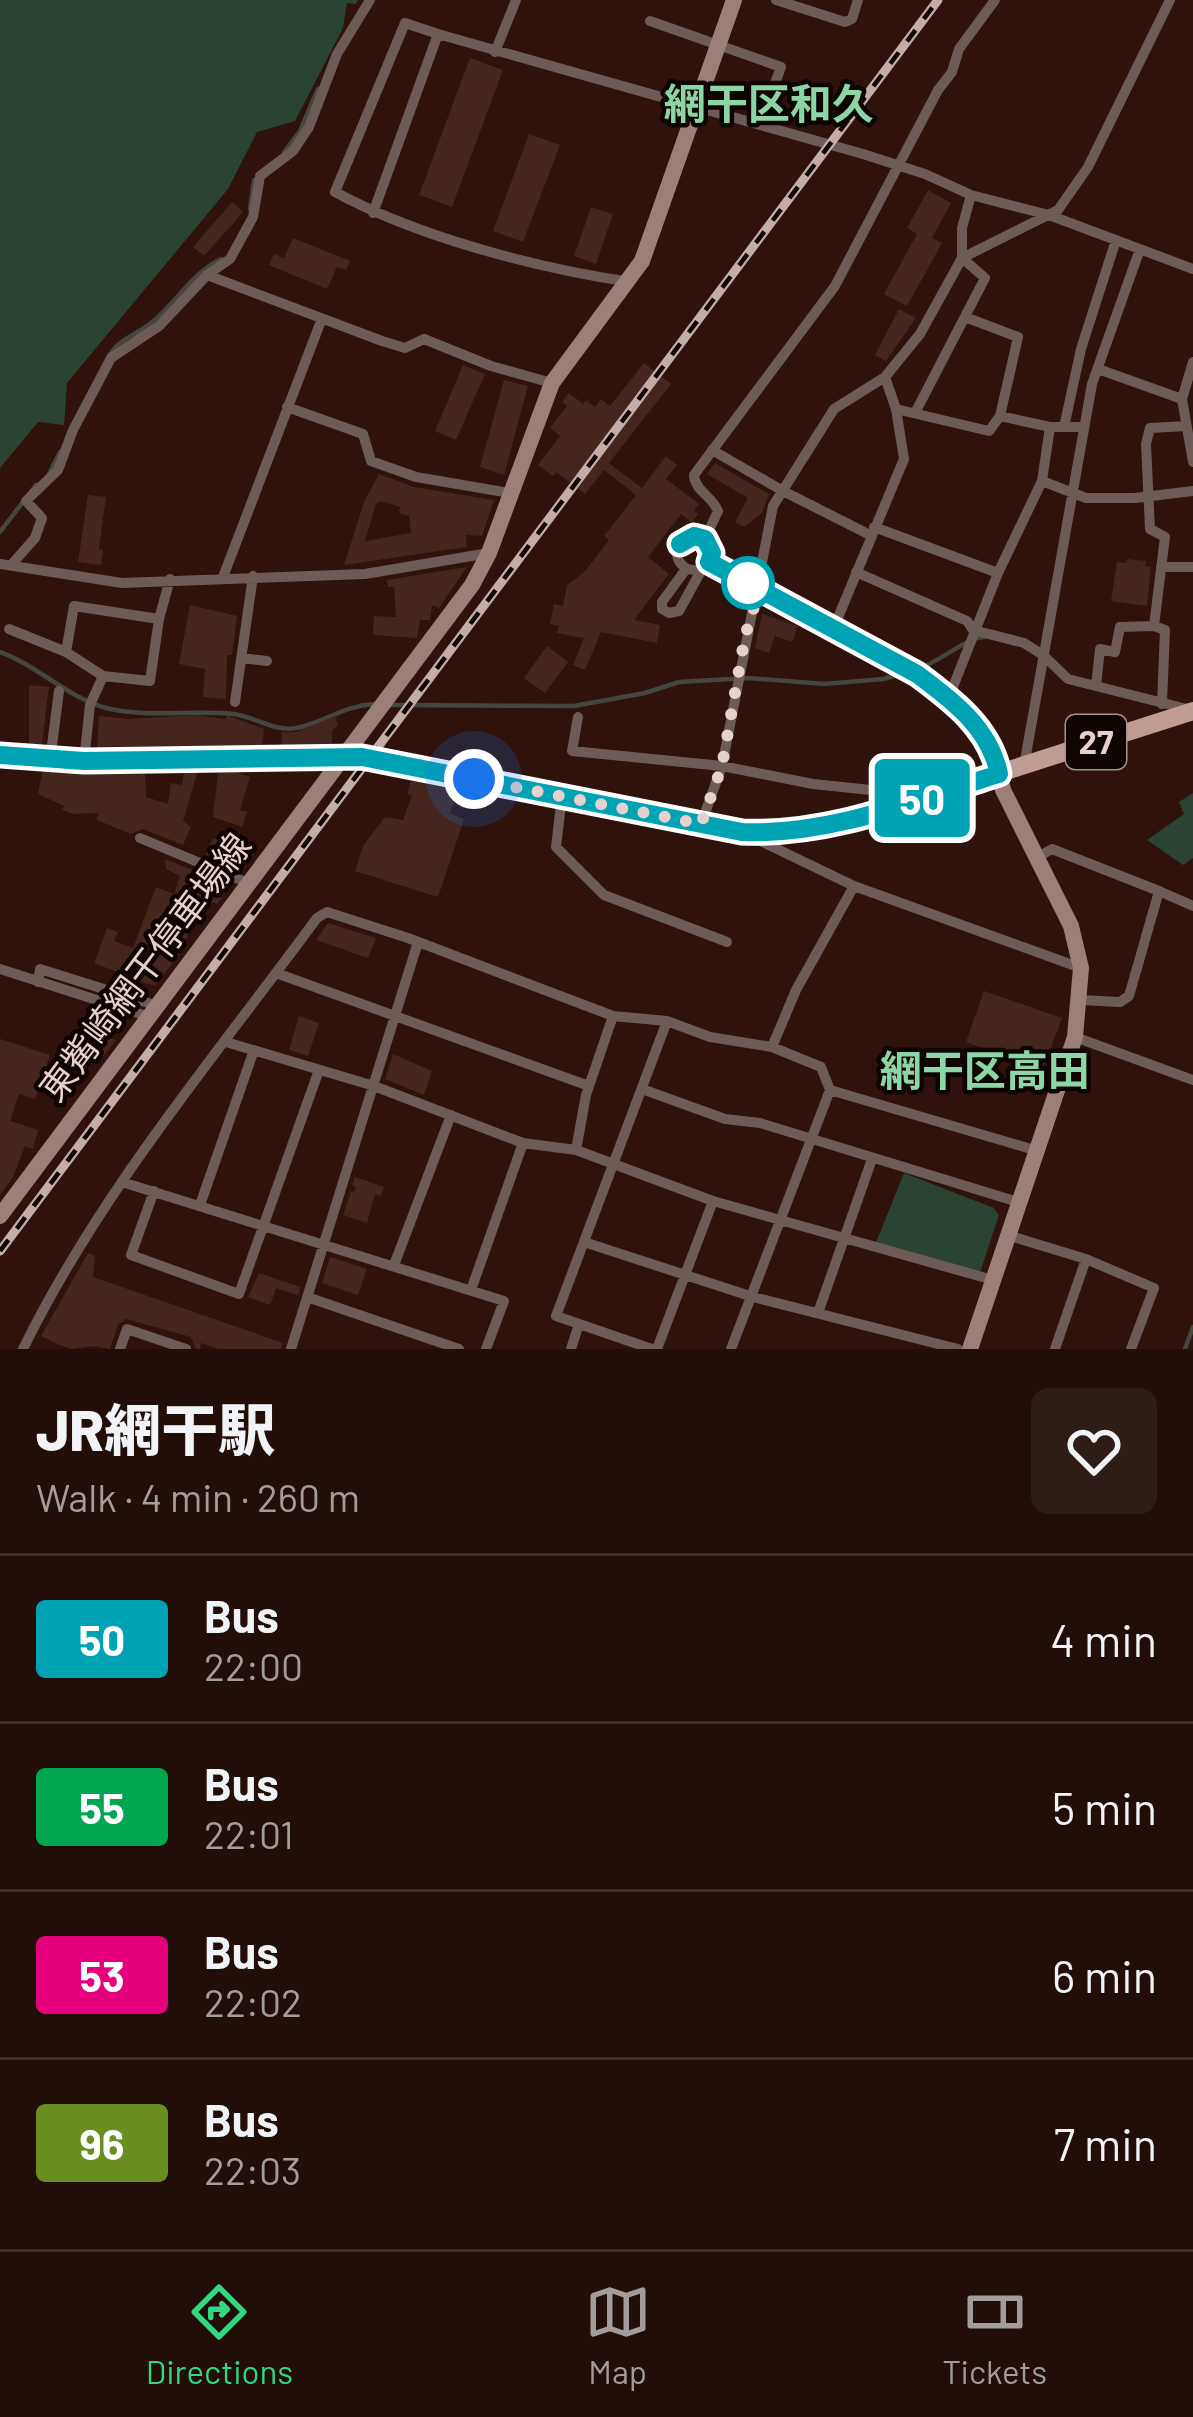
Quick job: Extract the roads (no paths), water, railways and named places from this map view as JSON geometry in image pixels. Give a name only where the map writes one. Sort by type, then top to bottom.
[{"type":"main road","name":"東觜崎網干停車場線","points":[[0,1216],[472,585],[489,553],[553,383],[641,261],[734,0]]},
{"type":"main road","points":[[706,566],[760,588],[889,656],[949,697],[988,743],[1036,858],[1071,926],[1081,968],[1075,1037],[970,1349]]},
{"type":"main road","name":"27","points":[[0,755],[84,761],[371,758],[742,832],[814,830],[1193,711]]},
{"type":"street","points":[[6,564],[34,538],[42,518],[28,506],[29,496],[58,470],[111,358],[159,326],[207,275],[230,259],[245,234],[260,176],[293,151],[309,127],[337,54],[370,0]]},
{"type":"street","points":[[495,52],[516,0]]},
{"type":"street","points":[[776,0],[812,5],[845,22],[852,19],[858,0]]},
{"type":"street","points":[[705,539],[718,511],[698,488],[694,475],[823,306],[952,72],[959,50],[995,0]]},
{"type":"street","points":[[962,258],[1058,210],[1088,167],[1170,0]]},
{"type":"street","points":[[650,21],[781,67],[760,124]]},
{"type":"street","points":[[629,281],[531,263],[374,213],[335,192],[405,23],[899,165],[971,195],[1049,215],[1193,268]]},
{"type":"street","points":[[374,213],[438,34]]},
{"type":"street","points":[[701,824],[722,766],[745,636],[760,588],[770,517],[834,409],[886,377],[920,334],[962,258],[962,228],[971,195]]},
{"type":"street","points":[[949,697],[998,573],[1042,481],[1116,240]]},
{"type":"street","points":[[1024,766],[1083,427],[1140,249]]},
{"type":"street","points":[[915,413],[985,278],[962,258]]},
{"type":"street","points":[[207,275],[321,321],[405,348],[424,339],[553,383]]},
{"type":"street","points":[[896,409],[989,431],[1000,416],[1018,337],[965,317]]},
{"type":"street","points":[[223,577],[321,321]]},
{"type":"street","points":[[1193,362],[1182,399],[1193,462]]},
{"type":"street","points":[[1098,369],[1182,399]]},
{"type":"street","points":[[834,627],[904,459],[886,377]]},
{"type":"street","points":[[286,407],[364,434],[371,461],[416,477],[509,493]]},
{"type":"street","points":[[1000,416],[1083,427]]},
{"type":"street","points":[[1154,626],[1165,537],[1150,529],[1146,444],[1150,428],[1186,426]]},
{"type":"street","points":[[712,450],[783,491],[872,531],[998,573]]},
{"type":"street","points":[[1042,481],[1086,498],[1193,491]]},
{"type":"street","points":[[686,569],[678,561],[680,544],[694,536],[705,539],[712,553],[706,566],[679,611],[669,613],[662,609],[663,599],[686,569],[706,566]]},
{"type":"street","points":[[6,564],[122,583],[365,574],[489,553]]},
{"type":"street","points":[[1161,567],[1193,567]]},
{"type":"street","points":[[856,572],[967,621],[971,637]]},
{"type":"street","points":[[235,701],[253,576]]},
{"type":"street","points":[[9,629],[66,652],[103,676],[150,681],[170,579]]},
{"type":"street","points":[[66,652],[74,606],[159,619]]},
{"type":"street","points":[[1096,686],[1100,649],[1115,652],[1120,627],[1154,626],[1166,630],[1162,704]]},
{"type":"street","points":[[971,637],[1024,643],[1068,679],[1193,711]]},
{"type":"street","points":[[241,658],[267,661]]},
{"type":"street","points":[[84,761],[90,705],[103,676]]},
{"type":"street","points":[[50,760],[59,691]]},
{"type":"street","points":[[578,717],[572,751],[722,766],[813,784],[928,796]]},
{"type":"street","points":[[562,796],[556,847],[604,895],[727,942]]},
{"type":"street","points":[[742,832],[854,886],[1081,968]]},
{"type":"street","points":[[140,838],[248,883]]},
{"type":"street","points":[[1036,858],[1052,849],[1193,906]]},
{"type":"street","points":[[772,1047],[796,989],[854,886]]},
{"type":"street","points":[[1080,1000],[1120,1002],[1129,997],[1160,891]]},
{"type":"street","points":[[23,1349],[70,1261],[122,1182],[317,918],[327,912],[613,1016],[667,1021],[710,1037],[772,1047],[820,1066],[830,1090],[731,1349]]},
{"type":"street","points":[[291,1349],[418,942]]},
{"type":"street","points":[[0,969],[154,1011]]},
{"type":"street","points":[[276,973],[589,1086]]},
{"type":"street","points":[[576,1150],[589,1086],[613,1016]]},
{"type":"street","points":[[667,1021],[556,1316],[654,1349],[713,1201]]},
{"type":"street","points":[[1075,1037],[1193,1080]]},
{"type":"street","points":[[226,1042],[374,1087],[523,1143],[576,1150],[713,1201],[993,1280]]},
{"type":"street","points":[[200,1205],[254,1050]]},
{"type":"street","points":[[154,1192],[131,1255],[239,1294],[319,1070]]},
{"type":"street","points":[[641,1089],[724,1119],[760,1123],[1021,1203]]},
{"type":"street","points":[[830,1090],[1038,1151]]},
{"type":"street","points":[[394,1265],[451,1115]]},
{"type":"street","points":[[471,1290],[523,1143]]},
{"type":"street","points":[[818,1313],[872,1159]]},
{"type":"street","points":[[122,1182],[504,1301],[486,1349]]},
{"type":"street","points":[[1010,1236],[1086,1259],[1154,1288],[1131,1349]]},
{"type":"street","points":[[584,1242],[753,1297],[958,1349]]},
{"type":"street","points":[[1055,1349],[1086,1259]]},
{"type":"street","points":[[307,1298],[459,1349]]},
{"type":"street","points":[[571,1349],[578,1327]]},
{"type":"street","points":[[120,1349],[127,1329],[187,1349]]},
{"type":"street","points":[[905,1349],[910,1336]]},
{"type":"waterway","points":[[284,152],[300,131],[318,89]]},
{"type":"waterway","points":[[250,209],[254,180]]},
{"type":"waterway","points":[[109,356],[221,259]]},
{"type":"waterway","points":[[49,474],[60,452]]},
{"type":"waterway","points":[[0,532],[36,485]]},
{"type":"waterway","points":[[915,670],[984,637]]},
{"type":"waterway","points":[[0,652],[79,697],[122,711],[234,714],[288,729],[375,704]]},
{"type":"waterway","points":[[392,705],[574,706],[679,682],[748,678],[824,684],[904,673]]},
{"type":"waterway","points":[[1185,1349],[1193,1327]]},
{"type":"railway","points":[[0,1251],[938,0]]},
{"type":"district","name":"網干区和久","points":[[769,104]]},
{"type":"district","name":"網干区高田","points":[[985,1071]]}]
